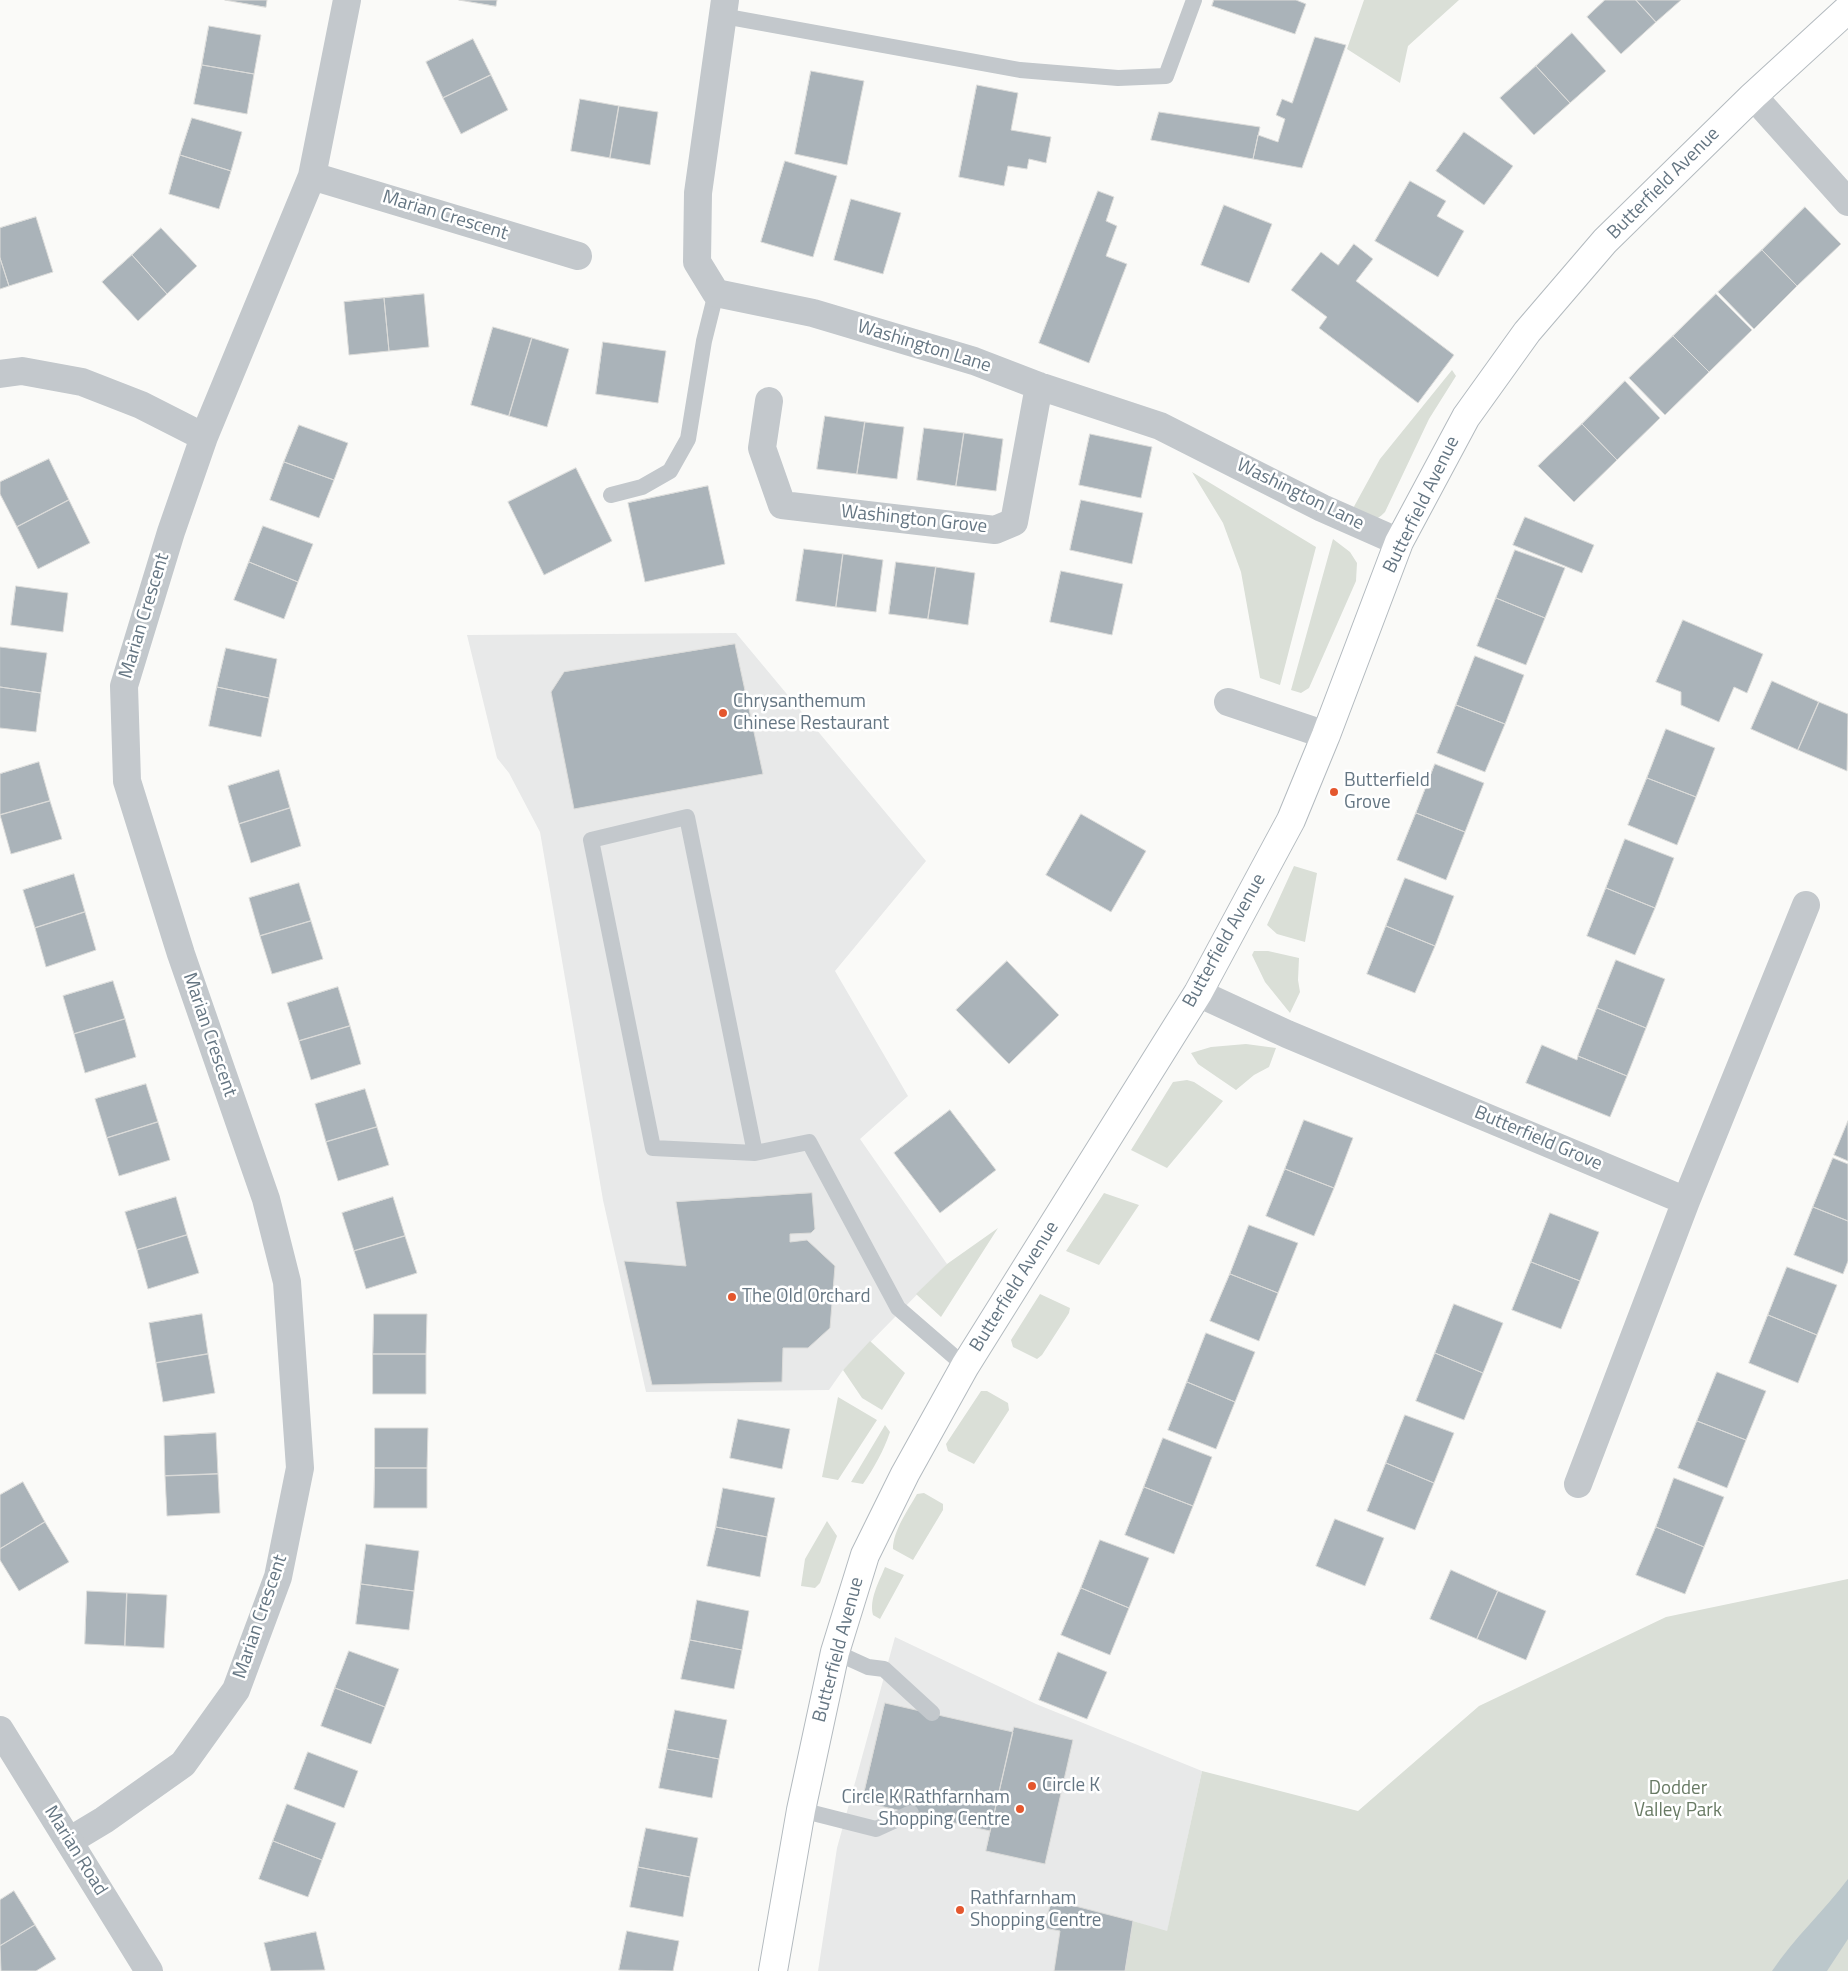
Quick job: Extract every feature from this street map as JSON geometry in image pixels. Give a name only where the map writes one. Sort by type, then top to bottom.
[{"type":"main road","name":"Butterfield Avenue","points":[[773,1971],[801,1810],[835,1652],[864,1555],[905,1474],[965,1366],[1198,993],[1291,820],[1326,735],[1399,542],[1466,418],[1527,332],[1605,241],[1753,96],[1848,10]]},
{"type":"street","name":"Marian Crescent","points":[[69,1841],[104,1820],[183,1764],[236,1690],[278,1577],[300,1468],[285,1272],[266,1199],[181,954],[127,781],[124,686],[171,532],[204,437],[312,176],[347,0]]},
{"type":"street","points":[[716,293],[698,262],[698,193],[724,8]]},
{"type":"street","points":[[1753,96],[1848,202]]},
{"type":"street","name":"Marian Crescent","points":[[312,176],[578,256]]},
{"type":"street","name":"Washington Lane","points":[[716,293],[813,313],[974,361],[1039,386],[1160,426],[1322,508],[1399,542]]},
{"type":"street","points":[[0,374],[22,371],[82,382],[141,405],[204,437]]},
{"type":"street","name":"Washington Grove","points":[[770,401],[762,448],[782,505],[995,530],[1014,522],[1039,386]]},
{"type":"street","points":[[1228,702],[1326,735]]},
{"type":"street","points":[[1578,1484],[1686,1201],[1806,905]]},
{"type":"street","name":"Butterfield Grove","points":[[1198,993],[1296,1038],[1686,1201]]},
{"type":"street","name":"Marian Road","points":[[0,1730],[149,1971]]},
{"type":"lane","points":[[724,8],[1020,70],[1118,78],[1166,76],[1194,0]]},
{"type":"lane","points":[[611,495],[642,487],[670,471],[688,439],[704,341],[716,293]]},
{"type":"lane","points":[[755,1153],[687,817],[591,840],[653,1148],[755,1153],[809,1142],[898,1308],[965,1366]]},
{"type":"lane","points":[[835,1652],[868,1667],[884,1669],[932,1713]]},
{"type":"lane","points":[[801,1810],[876,1829],[911,1813]]},
{"type":"shaded area","points":[[736,633],[926,861],[835,971],[908,1096],[860,1139],[947,1264],[843,1370],[829,1390],[646,1392],[603,1200],[540,832],[509,773],[497,758],[467,635]]},
{"type":"shaded area","name":"Circle K Rathfarnham Shopping Centre","points":[[895,1637],[1036,1704],[1202,1771],[1167,1932],[1133,1921],[1125,1971],[818,1971],[837,1848]]},
{"type":"shaded area","points":[[1848,1879],[1848,1939],[1827,1971],[1772,1971],[1790,1947]]},
{"type":"green space","points":[[1364,0],[1459,0],[1408,46],[1400,83],[1347,49]]},
{"type":"green space","points":[[1452,370],[1456,376],[1429,419],[1385,512],[1377,518],[1369,519],[1351,512],[1380,459]]},
{"type":"green space","points":[[1192,472],[1316,547],[1280,685],[1260,678],[1241,572],[1223,523]]},
{"type":"green space","points":[[1333,539],[1350,552],[1357,563],[1356,581],[1309,688],[1301,693],[1291,690]]},
{"type":"green space","points":[[1294,866],[1317,873],[1305,942],[1277,934],[1267,925]]},
{"type":"green space","points":[[1254,951],[1268,951],[1299,958],[1298,980],[1300,992],[1290,1013],[1265,982],[1252,955]]},
{"type":"green space","points":[[1246,1044],[1276,1048],[1269,1067],[1254,1075],[1236,1090],[1198,1064],[1191,1053],[1211,1047]]},
{"type":"green space","points":[[1187,1080],[1194,1082],[1223,1101],[1167,1168],[1131,1150],[1173,1082]]},
{"type":"green space","points":[[1104,1193],[1139,1205],[1099,1265],[1066,1251]]},
{"type":"green space","points":[[998,1228],[941,1317],[916,1294],[947,1264]]},
{"type":"green space","points":[[1040,1294],[1070,1308],[1069,1313],[1042,1355],[1037,1359],[1013,1347],[1011,1340]]},
{"type":"green space","points":[[870,1341],[905,1373],[882,1410],[862,1398],[843,1370]]},
{"type":"green space","points":[[981,1391],[987,1391],[1008,1403],[1009,1410],[974,1464],[948,1451],[946,1444]]},
{"type":"green space","points":[[838,1397],[877,1420],[838,1480],[822,1477]]},
{"type":"green space","points":[[885,1425],[890,1432],[871,1472],[863,1484],[851,1482]]},
{"type":"green space","points":[[924,1493],[943,1504],[943,1510],[913,1560],[893,1549],[895,1535],[917,1494]]},
{"type":"green space","points":[[827,1521],[837,1536],[820,1583],[815,1588],[801,1586],[805,1559]]},
{"type":"green space","points":[[885,1567],[904,1575],[880,1619],[873,1615],[872,1603]]},
{"type":"green space","name":"Dodder Valley Park","points":[[1848,1579],[1848,1971],[1125,1971],[1133,1921],[1167,1931],[1202,1771],[1358,1811],[1479,1706],[1666,1617]]},
{"type":"building","points":[[225,0],[267,0],[266,7]]},
{"type":"building","points":[[459,0],[497,0],[496,6]]},
{"type":"building","points":[[1214,0],[1296,0],[1306,4],[1295,34],[1212,6]]},
{"type":"building","points":[[1605,0],[1636,0],[1656,22],[1621,54],[1587,17]]},
{"type":"building","points":[[1636,0],[1681,0],[1656,22]]},
{"type":"building","points":[[209,26],[261,35],[254,74],[202,65]]},
{"type":"building","points":[[1572,33],[1606,71],[1570,103],[1536,66]]},
{"type":"building","points":[[1315,37],[1346,45],[1302,168],[1253,159],[1258,135],[1278,142],[1285,119],[1276,115],[1282,99],[1292,103]]},
{"type":"building","points":[[473,39],[491,75],[443,98],[426,62]]},
{"type":"building","points":[[202,65],[254,74],[247,114],[194,104]]},
{"type":"building","points":[[1536,66],[1570,103],[1534,135],[1500,98]]},
{"type":"building","points":[[811,71],[864,81],[847,165],[795,154]]},
{"type":"building","points":[[491,75],[508,110],[461,134],[443,98]]},
{"type":"building","points":[[977,85],[1018,93],[1011,130],[1051,137],[1046,163],[1029,159],[1027,169],[1008,166],[1004,186],[959,177]]},
{"type":"building","points":[[580,99],[619,106],[610,158],[571,151]]},
{"type":"building","points":[[619,106],[658,112],[650,165],[610,158]]},
{"type":"building","points":[[1159,112],[1260,127],[1253,159],[1151,140]]},
{"type":"building","points":[[192,118],[242,132],[231,171],[180,155]]},
{"type":"building","points":[[1464,132],[1513,166],[1484,205],[1436,171]]},
{"type":"building","points":[[180,155],[231,171],[219,209],[169,194]]},
{"type":"building","points":[[785,161],[837,176],[813,257],[761,242]]},
{"type":"building","points":[[1410,181],[1446,201],[1437,216],[1464,231],[1438,277],[1375,241]]},
{"type":"building","points":[[1098,191],[1114,197],[1106,221],[1117,226],[1106,256],[1127,264],[1089,363],[1039,343]]},
{"type":"building","points":[[851,199],[901,213],[883,274],[834,260]]},
{"type":"building","points":[[1224,205],[1272,224],[1249,283],[1201,265]]},
{"type":"building","points":[[1805,207],[1841,244],[1797,286],[1762,250]]},
{"type":"building","points":[[36,217],[53,272],[9,286],[0,258],[0,228]]},
{"type":"building","points":[[161,228],[197,266],[167,294],[132,255]]},
{"type":"building","points":[[1354,244],[1373,259],[1356,281],[1454,355],[1418,403],[1319,328],[1327,317],[1291,290],[1321,252],[1338,265]]},
{"type":"building","points":[[1762,250],[1797,286],[1754,329],[1718,292]]},
{"type":"building","points":[[132,255],[167,294],[138,321],[102,282]]},
{"type":"building","points":[[0,258],[9,286],[0,289]]},
{"type":"building","points":[[424,294],[429,347],[389,351],[384,298]]},
{"type":"building","points":[[1716,294],[1752,330],[1709,372],[1673,336]]},
{"type":"building","points":[[384,298],[389,351],[349,355],[344,302]]},
{"type":"building","points":[[493,327],[532,338],[509,416],[471,405]]},
{"type":"building","points":[[1673,336],[1709,372],[1665,415],[1629,378]]},
{"type":"building","points":[[532,338],[569,349],[547,427],[509,416]]},
{"type":"building","points":[[603,342],[666,351],[658,403],[596,394]]},
{"type":"building","points":[[1625,381],[1660,418],[1617,460],[1582,424]]},
{"type":"building","points":[[825,416],[865,422],[857,474],[817,469]]},
{"type":"building","points":[[865,422],[904,427],[897,479],[857,474]]},
{"type":"building","points":[[1582,424],[1617,460],[1574,502],[1538,466]]},
{"type":"building","points":[[299,425],[348,443],[334,480],[284,462]]},
{"type":"building","points":[[924,428],[964,433],[956,486],[917,480]]},
{"type":"building","points":[[964,433],[1003,439],[996,491],[956,486]]},
{"type":"building","points":[[1090,434],[1152,447],[1141,498],[1079,485]]},
{"type":"building","points":[[49,459],[69,500],[17,527],[0,494],[0,482]]},
{"type":"building","points":[[284,462],[334,480],[319,518],[270,500]]},
{"type":"building","points":[[576,468],[612,541],[544,575],[508,502]]},
{"type":"building","points":[[708,486],[725,564],[645,582],[628,503]]},
{"type":"building","points":[[69,500],[90,543],[38,569],[17,527]]},
{"type":"building","points":[[1081,500],[1143,513],[1132,564],[1070,550]]},
{"type":"building","points":[[1525,517],[1594,545],[1582,573],[1513,545]]},
{"type":"building","points":[[263,526],[313,544],[298,582],[249,562]]},
{"type":"building","points":[[804,549],[843,554],[836,607],[796,601]]},
{"type":"building","points":[[1515,550],[1565,568],[1545,618],[1496,598]]},
{"type":"building","points":[[843,554],[883,560],[876,612],[836,607]]},
{"type":"building","points":[[249,562],[298,582],[284,619],[234,600]]},
{"type":"building","points":[[896,562],[936,567],[928,619],[889,614]]},
{"type":"building","points":[[936,567],[975,573],[968,625],[928,619]]},
{"type":"building","points":[[1061,571],[1123,584],[1112,635],[1050,622]]},
{"type":"building","points":[[16,586],[68,593],[63,632],[11,625]]},
{"type":"building","points":[[1496,598],[1545,618],[1526,665],[1477,646]]},
{"type":"building","points":[[1683,620],[1763,654],[1747,693],[1734,687],[1719,722],[1681,705],[1681,692],[1656,682]]},
{"type":"building","points":[[735,644],[763,774],[574,809],[551,692],[564,672]]},
{"type":"building","points":[[0,647],[47,653],[41,693],[0,687]]},
{"type":"building","points":[[226,648],[277,659],[269,698],[217,687]]},
{"type":"building","points":[[1475,656],[1524,675],[1505,724],[1456,705]]},
{"type":"building","points":[[1772,681],[1819,702],[1798,750],[1751,729]]},
{"type":"building","points":[[0,687],[41,693],[36,732],[0,728]]},
{"type":"building","points":[[217,687],[269,698],[261,737],[209,726]]},
{"type":"building","points":[[1819,702],[1848,714],[1847,771],[1798,750]]},
{"type":"building","points":[[1456,705],[1505,724],[1485,772],[1437,753]]},
{"type":"building","points":[[1666,729],[1715,748],[1696,797],[1647,778]]},
{"type":"building","points":[[39,762],[50,801],[0,815],[0,774]]},
{"type":"building","points":[[1435,764],[1484,783],[1465,832],[1416,813]]},
{"type":"building","points":[[279,770],[290,808],[239,824],[228,786]]},
{"type":"building","points":[[1647,778],[1696,797],[1677,845],[1628,825]]},
{"type":"building","points":[[50,801],[62,839],[11,854],[0,815]]},
{"type":"building","points":[[290,808],[301,846],[251,863],[239,824]]},
{"type":"building","points":[[1416,813],[1465,832],[1446,880],[1397,860]]},
{"type":"building","points":[[1081,814],[1146,851],[1111,912],[1046,875]]},
{"type":"building","points":[[1625,839],[1674,858],[1655,908],[1606,888]]},
{"type":"building","points":[[74,874],[85,912],[35,928],[23,890]]},
{"type":"building","points":[[1405,878],[1454,896],[1435,946],[1386,926]]},
{"type":"building","points":[[299,883],[311,921],[260,936],[249,898]]},
{"type":"building","points":[[1606,888],[1655,908],[1635,955],[1587,936]]},
{"type":"building","points":[[85,912],[96,950],[46,967],[35,928]]},
{"type":"building","points":[[311,921],[323,959],[272,974],[260,936]]},
{"type":"building","points":[[1386,926],[1435,946],[1415,993],[1367,974]]},
{"type":"building","points":[[1616,960],[1665,979],[1646,1028],[1597,1008]]},
{"type":"building","points":[[1007,961],[1059,1015],[1009,1064],[956,1010]]},
{"type":"building","points":[[113,981],[125,1019],[74,1034],[63,996]]},
{"type":"building","points":[[338,987],[350,1026],[299,1041],[287,1003]]},
{"type":"building","points":[[1597,1008],[1646,1028],[1627,1076],[1578,1056]]},
{"type":"building","points":[[125,1019],[136,1057],[85,1073],[74,1034]]},
{"type":"building","points":[[350,1026],[361,1064],[311,1080],[299,1041]]},
{"type":"building","points":[[1542,1045],[1577,1060],[1578,1056],[1627,1076],[1610,1117],[1526,1083]]},
{"type":"building","points":[[146,1084],[158,1122],[107,1138],[95,1099]]},
{"type":"building","points":[[365,1089],[377,1127],[326,1142],[315,1104]]},
{"type":"building","points":[[950,1110],[996,1170],[940,1213],[894,1153]]},
{"type":"building","points":[[1304,1120],[1353,1138],[1334,1188],[1285,1169]]},
{"type":"building","points":[[1848,1121],[1848,1161],[1834,1155]]},
{"type":"building","points":[[158,1122],[170,1160],[119,1176],[107,1138]]},
{"type":"building","points":[[377,1127],[389,1165],[338,1181],[326,1142]]},
{"type":"building","points":[[1833,1158],[1848,1164],[1848,1221],[1813,1207]]},
{"type":"building","points":[[1285,1169],[1334,1188],[1314,1236],[1266,1216]]},
{"type":"building","name":"The Old Orchard","points":[[812,1193],[815,1229],[811,1233],[790,1234],[790,1242],[807,1240],[835,1266],[830,1328],[808,1348],[783,1348],[782,1382],[652,1385],[624,1261],[686,1266],[676,1202]]},
{"type":"building","points":[[176,1197],[187,1235],[137,1250],[125,1212]]},
{"type":"building","points":[[393,1197],[405,1236],[354,1251],[342,1213]]},
{"type":"building","points":[[1813,1207],[1848,1221],[1848,1261],[1843,1274],[1794,1255]]},
{"type":"building","points":[[1550,1213],[1599,1232],[1580,1281],[1531,1262]]},
{"type":"building","points":[[1249,1225],[1298,1243],[1278,1293],[1230,1274]]},
{"type":"building","points":[[187,1235],[199,1273],[148,1289],[137,1250]]},
{"type":"building","points":[[405,1236],[417,1273],[366,1289],[354,1251]]},
{"type":"building","points":[[1531,1262],[1580,1281],[1561,1329],[1512,1310]]},
{"type":"building","points":[[1787,1267],[1837,1285],[1817,1335],[1768,1315]]},
{"type":"building","points":[[1230,1274],[1278,1293],[1259,1341],[1210,1321]]},
{"type":"building","points":[[1454,1304],[1503,1323],[1483,1373],[1435,1353]]},
{"type":"building","points":[[202,1314],[208,1354],[156,1363],[149,1323]]},
{"type":"building","points":[[374,1314],[427,1314],[426,1354],[373,1354]]},
{"type":"building","points":[[1768,1315],[1817,1335],[1798,1383],[1749,1363]]},
{"type":"building","points":[[1206,1333],[1255,1352],[1235,1402],[1187,1382]]},
{"type":"building","points":[[1435,1353],[1483,1373],[1464,1420],[1416,1401]]},
{"type":"building","points":[[208,1354],[215,1393],[163,1402],[156,1363]]},
{"type":"building","points":[[373,1354],[426,1354],[426,1394],[373,1394]]},
{"type":"building","points":[[1717,1372],[1766,1391],[1746,1440],[1697,1421]]},
{"type":"building","points":[[1187,1382],[1235,1402],[1216,1449],[1168,1430]]},
{"type":"building","points":[[1405,1415],[1454,1433],[1434,1483],[1386,1463]]},
{"type":"building","points":[[738,1419],[790,1429],[782,1469],[730,1458]]},
{"type":"building","points":[[1697,1421],[1746,1440],[1727,1488],[1678,1468]]},
{"type":"building","points":[[375,1428],[428,1428],[427,1468],[375,1468]]},
{"type":"building","points":[[216,1433],[218,1474],[165,1476],[164,1436]]},
{"type":"building","points":[[1163,1438],[1212,1457],[1193,1506],[1144,1487]]},
{"type":"building","points":[[1386,1463],[1434,1483],[1415,1530],[1367,1511]]},
{"type":"building","points":[[375,1468],[427,1468],[427,1508],[374,1508]]},
{"type":"building","points":[[218,1474],[220,1513],[167,1516],[165,1476]]},
{"type":"building","points":[[1674,1478],[1724,1497],[1704,1547],[1656,1527]]},
{"type":"building","points":[[23,1482],[45,1522],[0,1549],[0,1495]]},
{"type":"building","points":[[1144,1487],[1193,1506],[1174,1554],[1125,1535]]},
{"type":"building","points":[[723,1488],[775,1498],[767,1537],[716,1527]]},
{"type":"building","points":[[1335,1519],[1384,1538],[1365,1586],[1316,1566]]},
{"type":"building","points":[[45,1522],[69,1562],[19,1591],[0,1560],[0,1549]]},
{"type":"building","points":[[716,1527],[767,1537],[760,1577],[707,1566]]},
{"type":"building","points":[[1656,1527],[1704,1547],[1685,1594],[1636,1575]]},
{"type":"building","points":[[1100,1540],[1149,1558],[1129,1608],[1081,1588]]},
{"type":"building","points":[[366,1544],[419,1551],[414,1591],[361,1584]]},
{"type":"building","points":[[1451,1570],[1498,1591],[1477,1639],[1430,1619]]},
{"type":"building","points":[[361,1584],[414,1591],[409,1630],[356,1624]]},
{"type":"building","points":[[1081,1588],[1129,1608],[1110,1655],[1061,1635]]},
{"type":"building","points":[[87,1591],[127,1593],[125,1646],[85,1644]]},
{"type":"building","points":[[1498,1591],[1546,1611],[1526,1660],[1477,1639]]},
{"type":"building","points":[[127,1593],[167,1595],[164,1648],[125,1646]]},
{"type":"building","points":[[697,1600],[749,1611],[742,1650],[690,1640]]},
{"type":"building","points":[[690,1640],[742,1650],[734,1689],[681,1679]]},
{"type":"building","points":[[349,1651],[399,1669],[385,1707],[335,1688]]},
{"type":"building","points":[[1058,1652],[1107,1672],[1087,1719],[1039,1700]]},
{"type":"building","points":[[335,1688],[385,1707],[371,1744],[321,1726]]},
{"type":"building","points":[[885,1703],[1013,1732],[990,1831],[862,1802]]},
{"type":"building","points":[[675,1710],[727,1720],[719,1759],[667,1749]]},
{"type":"building","name":"Circle K","points":[[1014,1727],[1073,1740],[1045,1864],[986,1851]]},
{"type":"building","points":[[667,1749],[719,1759],[712,1798],[659,1788]]},
{"type":"building","points":[[308,1752],[358,1771],[344,1808],[294,1789]]},
{"type":"building","points":[[287,1804],[336,1823],[322,1860],[273,1841]]},
{"type":"building","points":[[646,1828],[698,1838],[690,1877],[638,1867]]},
{"type":"building","points":[[273,1841],[322,1860],[308,1897],[259,1879]]},
{"type":"building","points":[[638,1867],[690,1877],[683,1917],[630,1907]]},
{"type":"building","points":[[14,1891],[35,1925],[0,1946],[0,1900]]},
{"type":"building","points":[[1052,1900],[1133,1921],[1125,1971],[1054,1971],[1060,1931],[1044,1928]]},
{"type":"building","points":[[35,1925],[56,1959],[36,1971],[1,1971],[0,1946]]},
{"type":"building","points":[[627,1931],[679,1941],[673,1971],[619,1970]]},
{"type":"building","points":[[316,1932],[325,1970],[271,1971],[264,1943]]},
{"type":"place","name":"Chrysanthemum Chinese Restaurant","points":[[723,713]]},
{"type":"place","name":"Butterfield Grove","points":[[1334,792]]},
{"type":"place","name":"The Old Orchard","points":[[732,1297]]},
{"type":"place","name":"Circle K","points":[[1032,1786]]},
{"type":"place","name":"Circle K Rathfarnham Shopping Centre","points":[[1020,1809]]},
{"type":"place","name":"Rathfarnham Shopping Centre","points":[[960,1910]]}]
